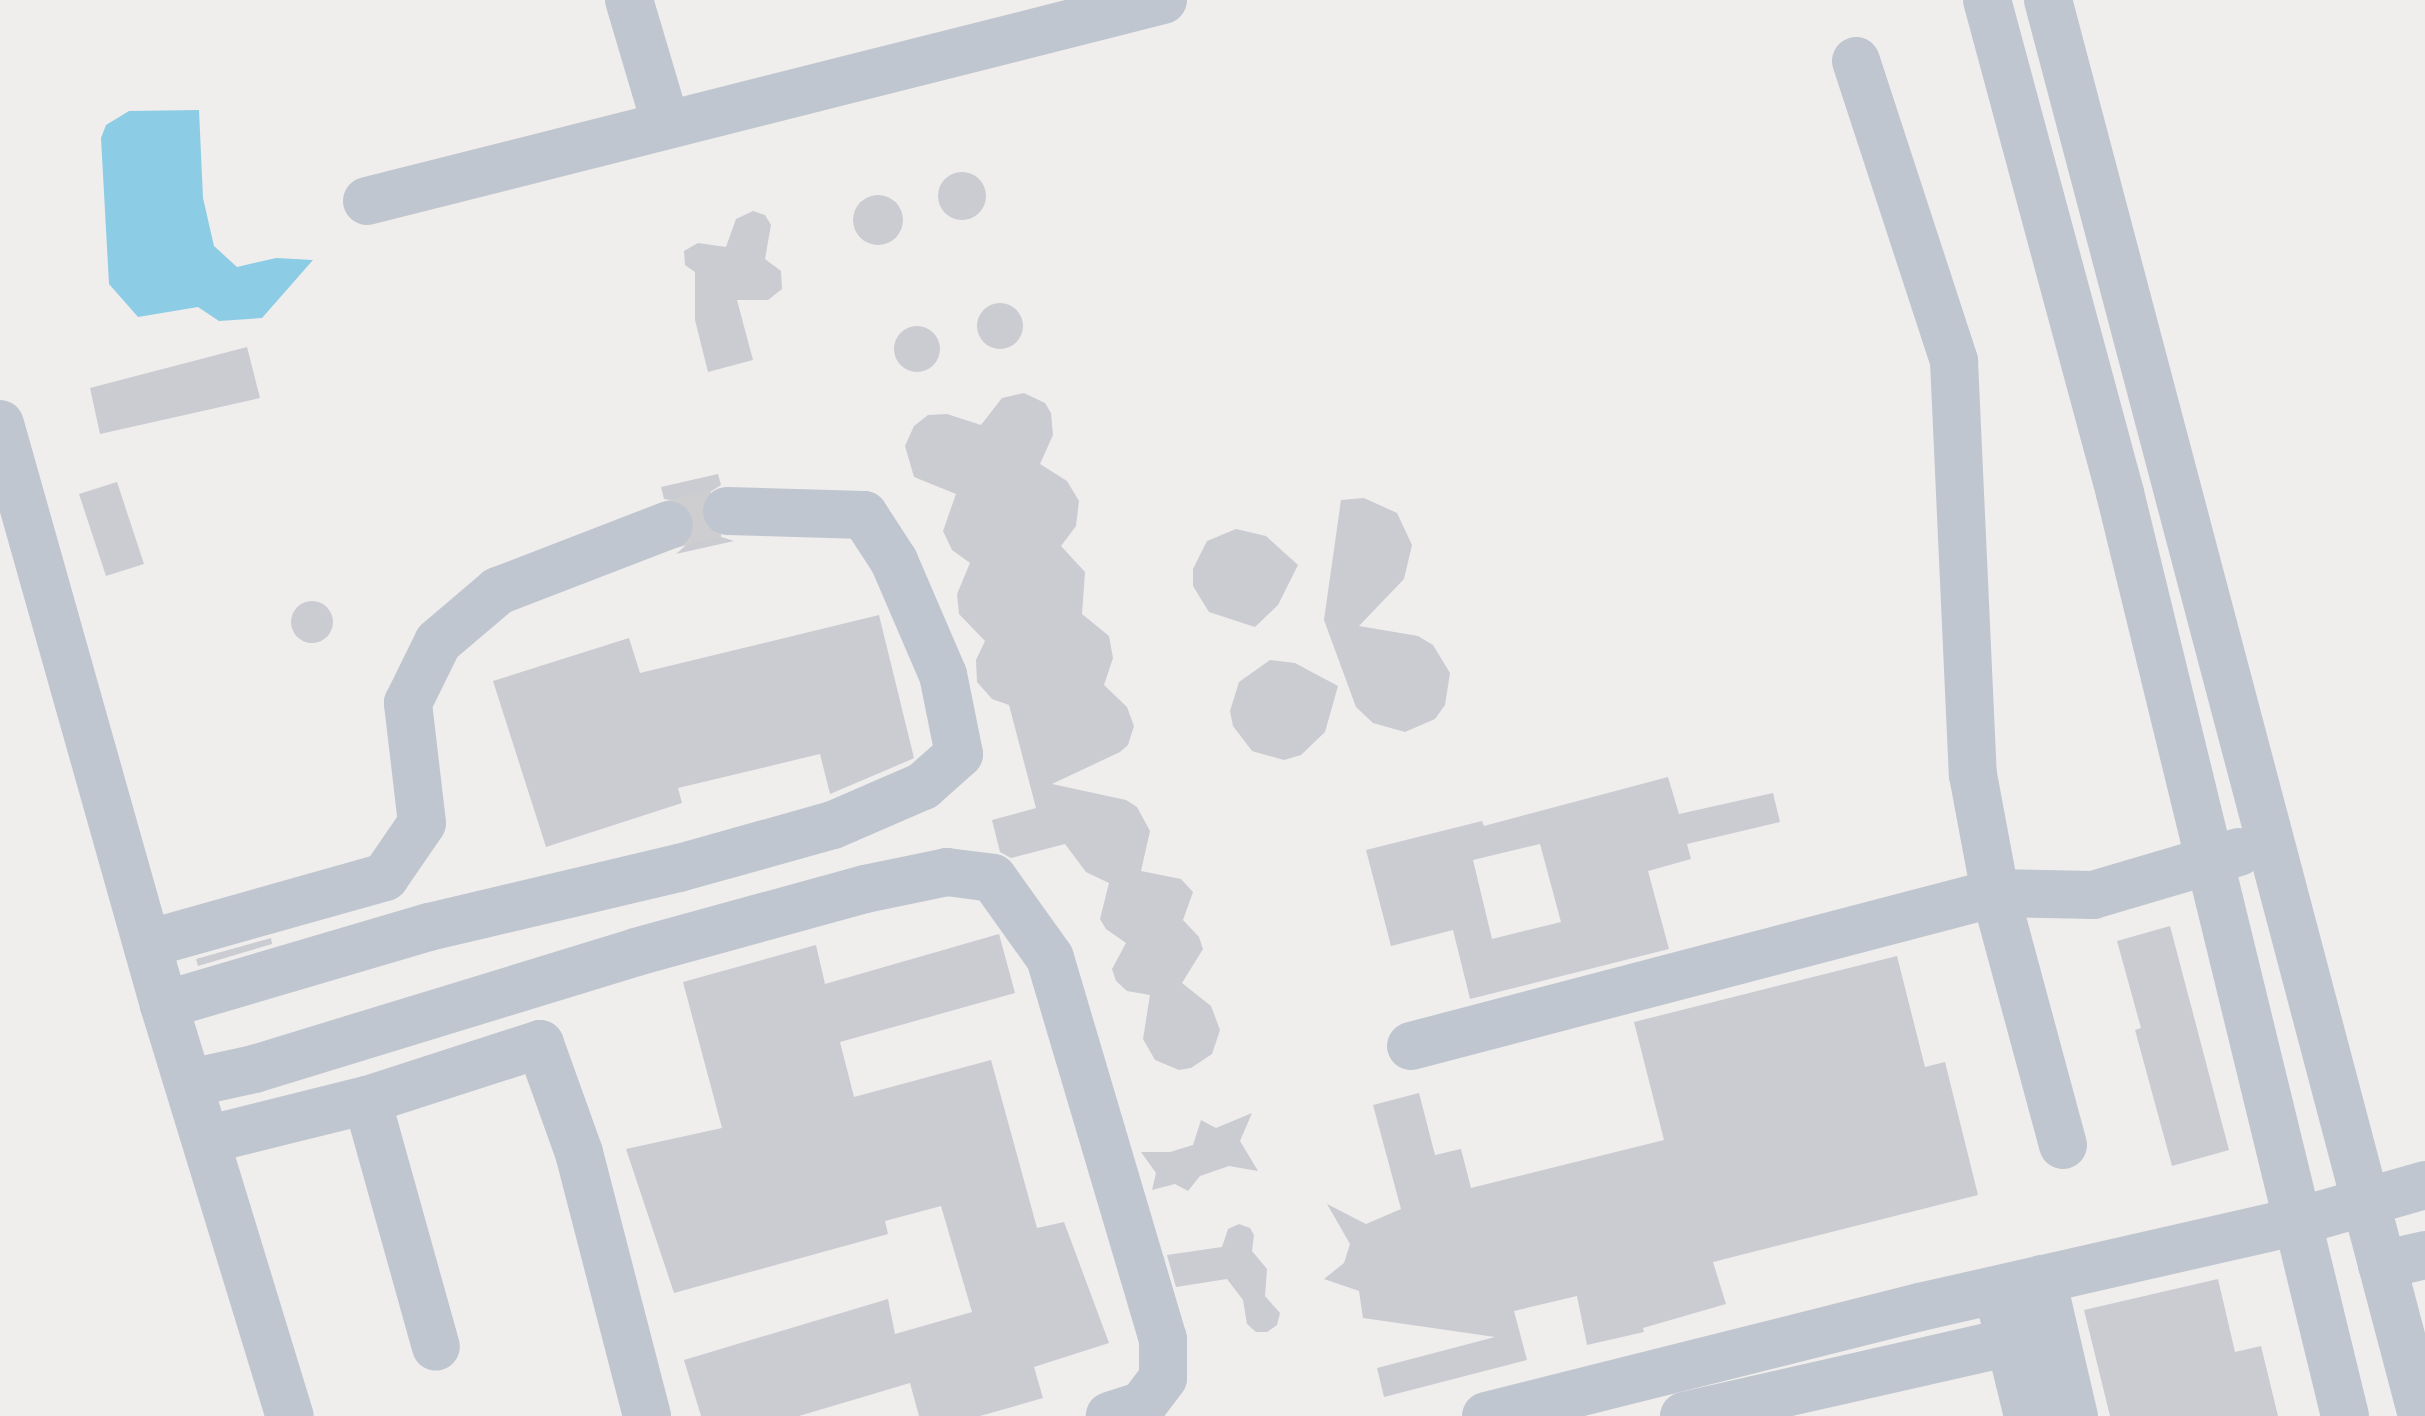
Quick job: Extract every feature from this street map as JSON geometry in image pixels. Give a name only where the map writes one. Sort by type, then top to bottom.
[{"type":"lane","points":[[629,0],[666,126]]},
{"type":"lane","points":[[367,200],[1162,0]]},
{"type":"lane","points":[[1986,0],[2120,493],[2345,1416]]},
{"type":"lane","points":[[2048,0],[2367,1200],[2404,1260],[2422,1416]]},
{"type":"lane","points":[[1856,61],[1954,361],[1973,775],[1995,893],[2063,1145]]},
{"type":"lane","points":[[2030,169],[2090,156]]},
{"type":"lane","points":[[0,424],[164,1005],[290,1416]]},
{"type":"lane","points":[[2120,493],[2176,478]]},
{"type":"lane","points":[[164,1005],[429,927],[679,868],[833,825],[923,786],[958,754],[944,675],[894,561],[864,514],[727,510]]},
{"type":"lane","points":[[148,944],[386,878],[422,823],[408,702],[438,642],[498,592],[670,526]]},
{"type":"lane","points":[[1411,1046],[1995,893],[2092,895],[2271,841]]},
{"type":"lane","points":[[190,1083],[519,992],[654,947],[865,889],[947,872],[994,878],[1050,958],[1163,1339],[1163,1378],[1142,1404],[1110,1416]]},
{"type":"lane","points":[[519,992],[580,1153],[647,1416]]},
{"type":"lane","points":[[206,1140],[368,1100],[540,1044]]},
{"type":"lane","points":[[368,1100],[436,1347]]},
{"type":"lane","points":[[1486,1416],[2020,1284],[2299,1221],[2425,1185]]},
{"type":"lane","points":[[2020,1284],[2009,1342],[2028,1416]]},
{"type":"lane","points":[[2020,1284],[2074,1416]]},
{"type":"lane","points":[[1684,1416],[2009,1342]]},
{"type":"water","points":[[199,110],[203,198],[214,246],[237,267],[276,258],[313,260],[262,318],[219,321],[198,307],[138,317],[109,284],[101,138],[106,125],[129,111]]},
{"type":"building","points":[[962,172],[979,179],[986,196],[979,213],[962,220],[945,213],[938,196],[945,179]]},
{"type":"building","points":[[878,195],[895,203],[903,220],[895,237],[878,245],[861,237],[853,220],[861,203]]},
{"type":"building","points":[[753,211],[765,215],[771,225],[765,259],[781,271],[782,289],[768,300],[737,300],[753,360],[708,372],[695,320],[695,272],[685,265],[684,251],[698,243],[726,247],[736,219]]},
{"type":"building","points":[[1000,303],[1016,310],[1023,326],[1016,342],[1000,349],[984,342],[977,326],[984,310]]},
{"type":"building","points":[[917,326],[933,333],[940,349],[933,365],[917,372],[901,365],[894,349],[901,333]]},
{"type":"building","points":[[247,347],[260,398],[100,434],[90,388]]},
{"type":"building","points":[[1024,393],[1045,403],[1051,413],[1053,435],[1040,464],[1067,481],[1079,501],[1076,526],[1061,546],[1085,572],[1082,614],[1109,636],[1113,658],[1104,685],[1127,707],[1134,726],[1128,745],[1120,752],[1052,784],[1126,800],[1137,807],[1150,831],[1141,871],[1181,879],[1193,892],[1183,920],[1199,937],[1203,949],[1182,983],[1211,1006],[1220,1030],[1212,1054],[1191,1068],[1179,1070],[1155,1060],[1143,1039],[1150,995],[1127,991],[1116,981],[1112,969],[1126,943],[1106,929],[1100,919],[1109,883],[1086,872],[1065,844],[1011,858],[1000,852],[992,820],[1036,808],[1009,705],[992,699],[977,682],[976,660],[985,641],[959,614],[957,594],[970,563],[952,550],[943,531],[956,494],[914,477],[905,446],[914,426],[928,415],[947,414],[981,425],[1002,398]]},
{"type":"building","points":[[718,474],[721,485],[704,496],[700,511],[712,534],[734,541],[676,554],[691,541],[695,516],[685,503],[664,499],[661,487]]},
{"type":"building","points":[[117,482],[144,564],[106,576],[79,494]]},
{"type":"building","points":[[1364,498],[1397,513],[1412,545],[1404,579],[1359,626],[1418,636],[1433,645],[1450,673],[1445,705],[1435,719],[1405,732],[1373,723],[1356,707],[1324,620],[1341,500]]},
{"type":"building","points":[[1236,529],[1266,536],[1298,565],[1278,605],[1255,627],[1209,612],[1193,586],[1193,569],[1207,541]]},
{"type":"building","points":[[312,601],[327,607],[333,622],[327,637],[312,643],[297,637],[291,622],[297,607]]},
{"type":"building","points":[[879,615],[914,758],[830,794],[820,754],[678,788],[682,803],[546,847],[493,681],[629,638],[640,673]]},
{"type":"building","points":[[1270,660],[1295,663],[1338,686],[1325,732],[1301,755],[1284,760],[1252,751],[1233,726],[1230,711],[1239,682]]},
{"type":"building","points":[[1668,777],[1679,814],[1773,793],[1780,822],[1687,844],[1691,859],[1648,871],[1669,949],[1470,999],[1453,930],[1391,946],[1366,850],[1482,821],[1484,826]],"holes":[[[1540,844],[1561,922],[1492,939],[1473,860]]]},
{"type":"building","points":[[2170,926],[2229,1150],[2172,1166],[2135,1030],[2141,1028],[2117,941]]},
{"type":"building","points":[[999,934],[1015,993],[840,1042],[854,1097],[991,1060],[1037,1228],[1064,1222],[1109,1343],[1034,1367],[1043,1398],[980,1416],[919,1416],[910,1383],[799,1416],[701,1416],[684,1360],[888,1299],[895,1334],[972,1312],[941,1206],[885,1221],[888,1234],[674,1293],[626,1149],[722,1128],[683,982],[816,945],[825,984]]},
{"type":"building","points":[[271,938],[272,944],[198,966],[196,959]]},
{"type":"building","points":[[1897,956],[1925,1067],[1945,1062],[1978,1195],[1713,1262],[1726,1304],[1643,1328],[1644,1332],[1587,1345],[1577,1296],[1514,1311],[1527,1360],[1384,1397],[1377,1368],[1495,1337],[1363,1318],[1359,1291],[1324,1279],[1344,1263],[1350,1244],[1327,1204],[1366,1224],[1401,1209],[1373,1105],[1419,1093],[1435,1155],[1461,1149],[1471,1188],[1664,1140],[1634,1022]]},
{"type":"building","points":[[1252,1113],[1240,1141],[1258,1171],[1229,1166],[1200,1176],[1188,1191],[1175,1184],[1152,1190],[1156,1173],[1141,1152],[1170,1152],[1193,1145],[1201,1120],[1216,1128]]},
{"type":"building","points":[[1239,1224],[1250,1228],[1254,1235],[1252,1251],[1267,1269],[1265,1296],[1280,1313],[1277,1325],[1267,1332],[1256,1332],[1247,1324],[1243,1300],[1227,1279],[1176,1287],[1167,1255],[1222,1247],[1228,1229]]},
{"type":"building","points":[[2218,1279],[2235,1352],[2261,1346],[2278,1416],[2110,1416],[2084,1310]]},
{"type":"tunnel","points":[[669,525],[727,511]]}]
